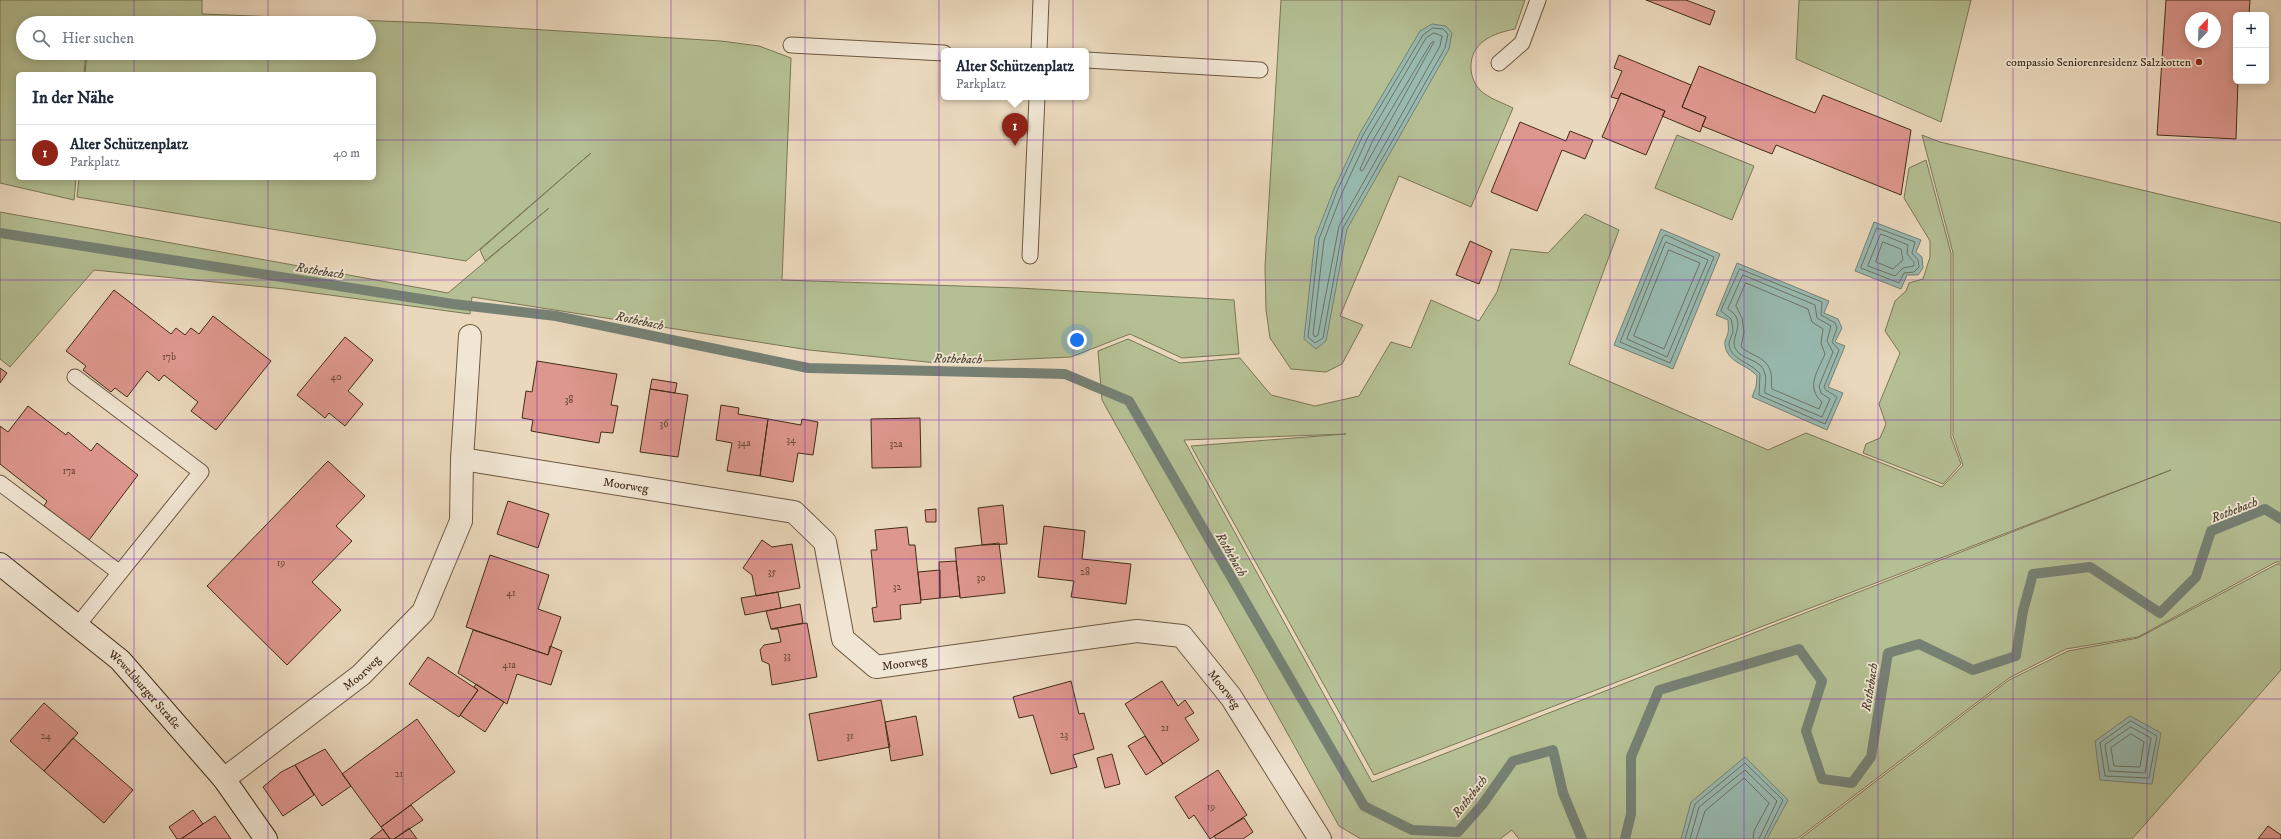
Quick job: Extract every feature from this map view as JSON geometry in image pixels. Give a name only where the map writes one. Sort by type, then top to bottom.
[{"type":"street","name":"Moorweg","points":[[224,780],[362,675],[423,612],[461,521],[462,459],[470,336]]},
{"type":"street","name":"Moorweg","points":[[462,459],[794,512],[825,542],[843,639],[876,667],[1137,631],[1182,636],[1232,697],[1320,839]]},
{"type":"street","name":"Wewelsburger Straße","points":[[0,564],[120,660],[224,780],[266,839]]},
{"type":"lane","points":[[1039,48],[1041,0]]},
{"type":"lane","points":[[1499,63],[1522,43],[1538,0]]},
{"type":"lane","points":[[791,45],[941,53]]},
{"type":"lane","points":[[1089,60],[1260,70]]},
{"type":"lane","points":[[1030,256],[1037,100]]},
{"type":"lane","points":[[75,377],[201,472],[77,626]]},
{"type":"lane","points":[[0,483],[120,574]]},
{"type":"green space","points":[[0,0],[202,0],[202,14],[253,16],[16,16],[16,60],[85,60],[84,72],[16,72],[16,180],[76,180],[74,200],[0,183]]},
{"type":"green space","points":[[1281,0],[1525,0],[1515,29],[1499,33],[1485,40],[1474,52],[1472,59],[1472,74],[1478,88],[1483,93],[1513,108],[1471,207],[1399,176],[1340,316],[1363,325],[1342,364],[1326,372],[1291,369],[1270,338],[1266,310],[1265,266]]},
{"type":"green space","points":[[1799,0],[1971,0],[1941,122],[1796,59]]},
{"type":"green space","points":[[376,21],[721,41],[759,46],[791,58],[782,280],[1018,288],[1234,300],[1239,354],[1182,358],[1130,334],[1071,357],[937,363],[809,350],[472,297],[470,314],[285,289],[94,270],[10,367],[0,359],[0,212],[448,293],[549,208],[485,261],[480,250],[591,153],[466,261],[77,197],[79,180],[376,180],[376,72],[85,72],[86,60],[376,60]]},
{"type":"green space","points":[[1677,135],[1754,166],[1732,220],[1655,188]]},
{"type":"green space","points":[[1922,135],[1940,142],[2281,223],[2281,562],[2276,562],[2138,637],[2066,649],[2009,678],[1797,839],[1519,839],[1512,830],[1500,839],[1361,839],[1339,826],[1102,400],[1098,351],[1128,339],[1180,363],[1240,358],[1271,395],[1315,406],[1359,396],[1391,342],[1411,348],[1431,300],[1479,321],[1497,292],[1511,249],[1548,253],[1585,214],[1619,230],[1569,364],[1768,450],[1806,433],[1942,487],[1963,465],[1953,436],[1953,253]],"holes":[[[1346,434],[1191,446],[1374,775],[2171,470],[1372,782],[1184,440]]]},
{"type":"green space","points":[[1926,160],[1951,253],[1951,437],[1961,464],[1943,484],[1863,453],[1866,444],[1880,438],[1886,424],[1879,404],[1900,353],[1885,331],[1895,301],[1906,291],[1909,283],[1923,279],[1930,257],[1930,241],[1904,198],[1909,168]]},
{"type":"green space","points":[[2277,564],[2281,564],[2281,670],[2132,839],[1800,839],[2009,680],[2068,651],[2138,638]]},
{"type":"water","points":[[1432,24],[1446,26],[1452,33],[1449,49],[1347,229],[1326,341],[1316,349],[1304,339],[1315,238],[1334,189],[1360,133],[1420,31]]},
{"type":"water","points":[[1874,222],[1921,240],[1916,252],[1922,257],[1923,268],[1918,275],[1907,275],[1901,289],[1855,271]]},
{"type":"water","points":[[1661,229],[1720,254],[1673,369],[1614,345]]},
{"type":"water","points":[[1737,263],[1829,301],[1824,313],[1838,319],[1842,328],[1835,342],[1845,346],[1828,387],[1843,393],[1827,430],[1752,397],[1756,387],[1757,376],[1729,356],[1725,344],[1728,331],[1728,320],[1716,315]]},
{"type":"water","points":[[2130,716],[2161,733],[2152,784],[2100,780],[2095,741]]},
{"type":"water","points":[[1745,757],[1788,800],[1767,839],[1681,839],[1691,802]]},
{"type":"building","points":[[1646,0],[1686,0],[1715,11],[1710,25]]},
{"type":"building","name":"compassio Seniorenresidenz Salzkotten","points":[[2166,0],[2250,0],[2249,12],[2233,12],[2233,84],[2238,84],[2236,139],[2157,135]]},
{"type":"building","points":[[1619,55],[1691,85],[1682,107],[1706,117],[1700,132],[1662,116],[1665,111],[1621,93],[1618,99],[1611,97],[1622,71],[1614,68]]},
{"type":"building","points":[[1699,66],[1815,113],[1823,95],[1911,130],[1901,195],[1776,145],[1772,154],[1702,126],[1706,117],[1682,107]]},
{"type":"building","points":[[1621,93],[1665,111],[1646,155],[1602,137]]},
{"type":"building","points":[[1520,122],[1566,141],[1570,131],[1593,140],[1585,159],[1562,150],[1537,211],[1491,192]]},
{"type":"building","points":[[1470,241],[1492,251],[1479,284],[1456,275]]},
{"type":"building","points":[[114,290],[171,334],[176,328],[185,335],[191,328],[199,334],[213,316],[271,361],[216,430],[191,411],[198,402],[164,375],[159,381],[147,371],[127,397],[115,388],[111,392],[83,370],[86,366],[66,351]]},
{"type":"building","points":[[345,337],[373,360],[348,391],[363,404],[345,426],[329,413],[325,418],[297,395]]},
{"type":"building","points":[[537,361],[617,374],[611,405],[618,406],[613,433],[601,432],[599,443],[531,431],[533,420],[522,418],[526,391],[532,392]]},
{"type":"building","points":[[0,368],[7,373],[0,383]]},
{"type":"building","points":[[652,379],[677,383],[675,393],[650,389]]},
{"type":"building","points":[[650,389],[688,395],[678,457],[640,452]]},
{"type":"building","points":[[721,405],[739,408],[738,414],[768,419],[760,476],[727,471],[732,443],[716,440]]},
{"type":"building","points":[[28,406],[66,435],[68,432],[91,451],[97,443],[138,475],[89,540],[44,506],[47,501],[0,464],[0,426],[8,432]]},
{"type":"building","points":[[920,418],[921,467],[872,468],[871,419]]},
{"type":"building","points":[[768,419],[801,425],[802,419],[818,422],[813,455],[798,453],[793,482],[760,476]]},
{"type":"building","points":[[328,461],[365,496],[336,526],[352,541],[312,582],[341,610],[287,665],[207,586]]},
{"type":"building","points":[[508,501],[549,514],[538,548],[497,534]]},
{"type":"building","points":[[1003,505],[1007,544],[982,545],[978,508]]},
{"type":"building","points":[[936,509],[936,522],[926,522],[925,510]]},
{"type":"building","points":[[1044,526],[1085,531],[1082,559],[1131,564],[1126,604],[1071,597],[1074,581],[1038,577]]},
{"type":"building","points":[[907,527],[909,545],[915,545],[921,603],[900,605],[901,619],[874,622],[872,608],[877,607],[871,550],[877,550],[875,530]]},
{"type":"building","points":[[762,540],[772,547],[792,544],[800,588],[756,596],[752,575],[743,568]]},
{"type":"building","points":[[999,543],[1005,593],[960,598],[955,548]]},
{"type":"building","points":[[490,555],[549,575],[538,609],[561,617],[548,655],[466,627]]},
{"type":"building","points":[[956,561],[960,596],[940,598],[939,562]]},
{"type":"building","points":[[940,570],[940,598],[921,600],[918,572]]},
{"type":"building","points":[[778,592],[781,608],[745,615],[741,598]]},
{"type":"building","points":[[800,604],[803,623],[771,629],[766,611]]},
{"type":"building","points":[[807,623],[817,677],[772,685],[769,664],[762,661],[760,650],[764,645],[781,642],[778,629],[771,629]]},
{"type":"building","points":[[473,630],[548,655],[550,646],[562,651],[551,685],[517,674],[507,704],[458,673]]},
{"type":"building","points":[[428,657],[478,690],[459,717],[409,684]]},
{"type":"building","points":[[1071,681],[1079,714],[1084,713],[1094,749],[1073,755],[1077,767],[1051,774],[1033,715],[1019,718],[1013,697]]},
{"type":"building","points":[[1162,681],[1178,706],[1185,700],[1194,713],[1185,718],[1199,740],[1163,764],[1125,704]]},
{"type":"building","points":[[476,684],[504,702],[485,732],[460,715],[478,690],[474,687]]},
{"type":"building","points":[[881,700],[890,747],[818,761],[809,714]]},
{"type":"building","points":[[44,703],[78,733],[44,771],[10,741]]},
{"type":"building","points":[[916,716],[923,755],[891,761],[885,722]]},
{"type":"building","points":[[417,719],[455,772],[381,827],[342,774]]},
{"type":"building","points":[[1145,736],[1163,764],[1146,775],[1128,746]]},
{"type":"building","points":[[73,738],[133,790],[104,823],[44,771]]},
{"type":"building","points":[[325,749],[351,786],[322,806],[295,765]]},
{"type":"building","points":[[1112,754],[1120,784],[1105,788],[1097,758]]},
{"type":"building","points":[[295,765],[314,795],[283,816],[263,787],[281,772]]},
{"type":"building","points":[[1218,770],[1247,815],[1210,839],[1194,815],[1189,819],[1175,797]]},
{"type":"building","points":[[411,805],[423,820],[394,839],[390,839],[381,827]]},
{"type":"building","points":[[193,810],[203,824],[181,839],[177,839],[169,827]]},
{"type":"building","points":[[215,816],[231,839],[181,839],[203,824]]},
{"type":"building","points":[[1244,818],[1253,832],[1243,839],[1216,839],[1214,836]]},
{"type":"building","points":[[2268,826],[2281,835],[2281,839],[2258,839]]},
{"type":"building","points":[[409,828],[417,839],[394,839]]},
{"type":"building","points":[[383,829],[390,839],[370,839]]},
{"type":"waterway","name":"Rothebach","points":[[0,233],[453,304],[556,316],[808,368],[1065,374],[1129,401],[1364,806],[1412,830],[1458,832],[1482,805],[1513,761],[1553,750],[1563,793],[1582,839]]},
{"type":"waterway","name":"Rothebach","points":[[1625,839],[1631,814],[1631,757],[1659,690],[1799,649],[1822,681],[1806,731],[1822,779],[1852,783],[1871,757],[1888,653],[1919,644],[1973,670],[2016,656],[2023,611],[2033,574],[2090,567],[2160,613],[2196,577],[2211,531],[2265,509],[2281,519]]},
{"type":"place","name":"compassio Seniorenresidenz Salzkotten","points":[[2199,62]]},
{"type":"place","name":"Alter Schützenplatz","points":[[1015,146]]}]
